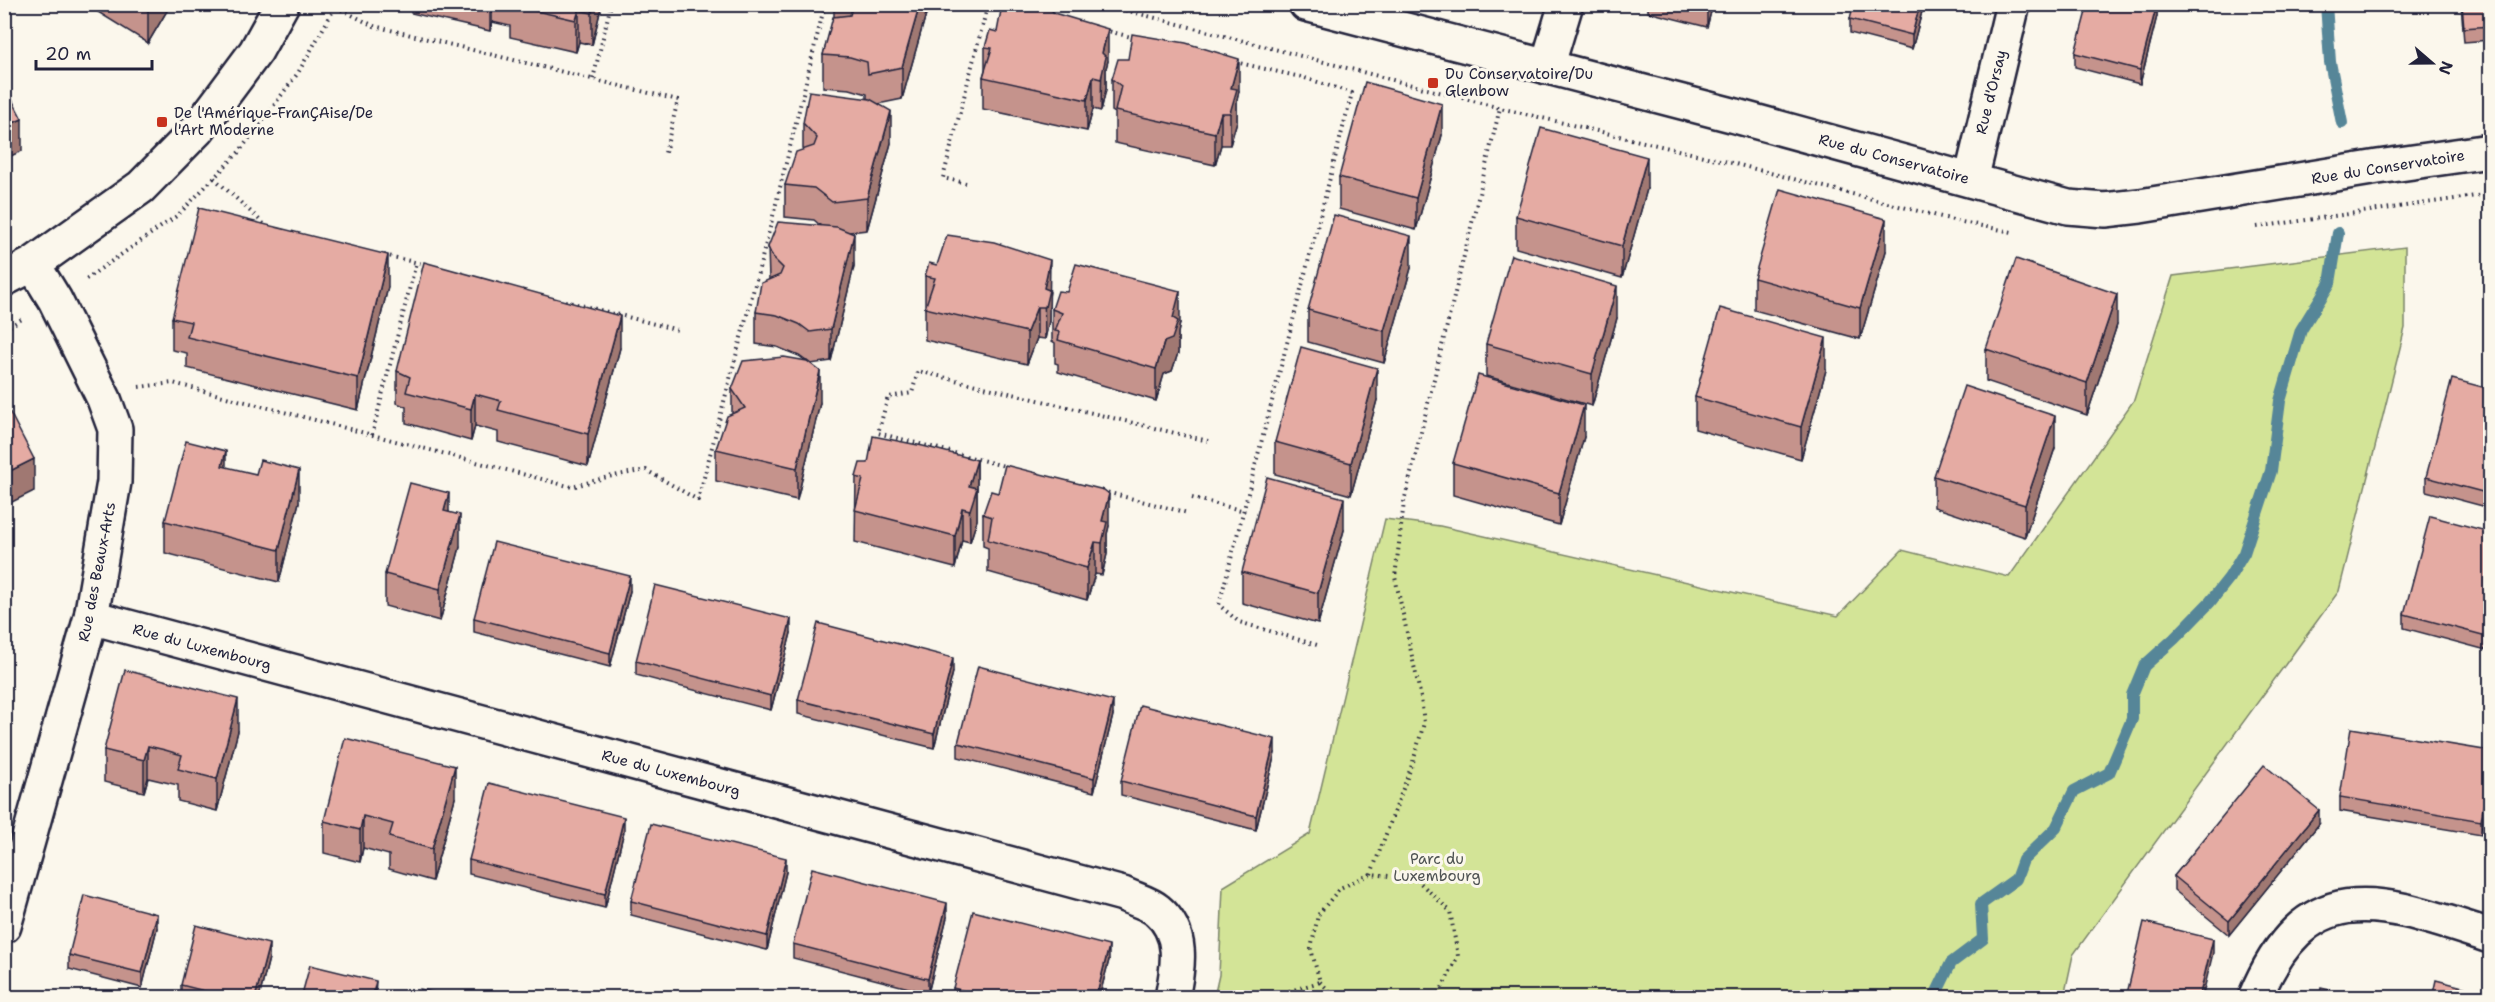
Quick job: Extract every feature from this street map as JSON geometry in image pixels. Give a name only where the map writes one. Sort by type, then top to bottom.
[{"type":"street","points":[[4,279],[33,264],[141,188],[198,129],[256,51],[282,4]]},
{"type":"street","name":"Rue du Conservatoire","points":[[1305,4],[2068,207],[2105,210],[2140,206],[2490,151]]},
{"type":"street","points":[[1547,67],[1566,4]]},
{"type":"street","name":"Rue d'Orsay","points":[[1971,180],[2013,4]]},
{"type":"street","name":"Rue des Beaux-Arts","points":[[4,927],[91,617],[114,482],[115,429],[104,399],[55,300],[33,264]]},
{"type":"street","name":"Rue du Luxembourg","points":[[91,617],[1123,894],[1157,909],[1174,931],[1179,961],[1172,998]]},
{"type":"street","points":[[2255,998],[2278,952],[2295,931],[2322,915],[2347,905],[2376,904],[2405,909],[2490,936]]},
{"type":"path","points":[[593,80],[611,4]]},
{"type":"path","points":[[104,399],[141,387],[173,383],[572,487],[607,477],[646,470],[698,500],[772,220],[825,4]]},
{"type":"path","points":[[966,183],[943,178],[988,4]]},
{"type":"path","points":[[996,4],[1007,7]]},
{"type":"path","points":[[336,7],[374,26],[678,100],[664,157]]},
{"type":"path","points":[[1099,29],[1144,40]]},
{"type":"path","points":[[1224,59],[1305,78],[1352,93],[1219,605],[1239,622],[1317,645]]},
{"type":"path","points":[[1371,874],[1413,762],[1424,723],[1421,698],[1395,577],[1404,502],[1500,108]]},
{"type":"path","points":[[214,178],[261,224],[273,227]]},
{"type":"path","points":[[383,254],[428,266]]},
{"type":"path","points":[[372,435],[416,263]]},
{"type":"path","points":[[564,301],[678,330]]},
{"type":"path","points":[[1016,469],[879,434],[888,397],[912,393],[918,372],[1208,441]]},
{"type":"path","points":[[1096,489],[1188,513]]},
{"type":"path","points":[[1192,498],[1245,511]]},
{"type":"path","points":[[1337,998],[1320,982],[1311,948],[1318,915],[1340,888],[1371,874],[1416,879],[1450,911],[1458,956],[1437,998]]},
{"type":"path","points":[[1266,998],[1320,982]]},
{"type":"green space","name":"Parc du Luxembourg","points":[[2405,247],[2405,328],[2339,591],[2073,955],[2064,997],[1214,997],[1219,975],[1223,887],[1310,834],[1385,519],[1440,526],[1838,616],[1902,550],[2009,577],[2134,400],[2173,276]]},
{"type":"building","points":[[138,4],[152,4],[148,11]]},
{"type":"building","points":[[510,4],[594,4],[592,13],[579,10],[576,20]]},
{"type":"building","points":[[853,4],[920,4],[902,67],[868,74],[867,62],[850,57],[823,55],[833,17],[850,15]]},
{"type":"building","points":[[1026,4],[1043,4],[1054,13],[1108,29],[1102,53],[1106,57],[1101,79],[1093,77],[1087,100],[983,77],[992,48],[985,47],[990,30],[997,32],[1002,5],[1025,9]]},
{"type":"building","points":[[1854,4],[1920,4],[1912,35],[1850,19]]},
{"type":"building","points":[[2088,4],[2157,4],[2140,70],[2075,53]]},
{"type":"building","points":[[2462,4],[2490,4],[2490,26],[2464,28]]},
{"type":"building","points":[[1132,34],[1186,43],[1239,59],[1231,88],[1237,89],[1230,113],[1221,113],[1215,133],[1115,111],[1121,86],[1112,79],[1118,59],[1128,59]]},
{"type":"building","points":[[1365,82],[1442,104],[1416,198],[1339,177]]},
{"type":"building","points":[[4,84],[22,119],[4,127]]},
{"type":"building","points":[[809,91],[870,99],[891,111],[867,198],[832,202],[814,188],[785,185],[796,152],[814,146],[817,138],[803,123]]},
{"type":"building","points":[[1541,128],[1647,157],[1622,246],[1516,216]]},
{"type":"building","points":[[1780,189],[1886,219],[1860,308],[1754,278]]},
{"type":"building","points":[[199,208],[388,255],[358,378],[187,337],[191,322],[172,318]]},
{"type":"building","points":[[1334,215],[1411,236],[1384,331],[1308,310]]},
{"type":"building","points":[[778,222],[837,227],[854,234],[831,329],[810,332],[799,324],[777,315],[756,312],[761,283],[780,275],[783,268],[773,258],[768,247]]},
{"type":"building","points":[[947,235],[994,242],[1050,260],[1044,288],[1049,290],[1045,307],[1037,307],[1027,332],[925,308],[935,278],[925,276],[929,263],[937,265]]},
{"type":"building","points":[[1511,255],[1617,286],[1592,374],[1486,344]]},
{"type":"building","points":[[2016,259],[2117,294],[2087,383],[1986,349]]},
{"type":"building","points":[[424,262],[620,316],[588,434],[498,410],[501,401],[475,394],[471,409],[406,392],[410,377],[397,371]]},
{"type":"building","points":[[1076,264],[1180,291],[1173,318],[1178,321],[1172,339],[1164,342],[1156,369],[1058,340],[1060,332],[1055,331],[1062,313],[1052,309],[1058,291],[1067,292]]},
{"type":"building","points":[[1720,308],[1826,338],[1801,427],[1695,397]]},
{"type":"building","points":[[1301,347],[1377,368],[1351,463],[1275,442]]},
{"type":"building","points":[[784,357],[807,361],[820,371],[797,468],[716,449],[727,416],[745,408],[732,389],[743,361]]},
{"type":"building","points":[[1478,375],[1584,405],[1559,493],[1453,463]]},
{"type":"building","points":[[2452,379],[2490,389],[2490,494],[2426,477]]},
{"type":"building","points":[[1964,386],[2055,416],[2025,505],[1934,476]]},
{"type":"building","points":[[4,401],[34,459],[4,474]]},
{"type":"building","points":[[873,436],[977,460],[969,486],[977,488],[970,510],[962,508],[955,536],[855,510],[863,479],[856,477],[860,463],[868,463]]},
{"type":"building","points":[[186,441],[226,451],[222,466],[256,474],[260,460],[299,470],[279,550],[165,521]]},
{"type":"building","points":[[1005,465],[1104,490],[1109,494],[1102,521],[1107,522],[1102,543],[1095,542],[1087,568],[988,540],[992,517],[983,514],[991,491],[998,493]]},
{"type":"building","points":[[1267,477],[1344,498],[1318,593],[1242,572]]},
{"type":"building","points":[[410,483],[449,493],[444,511],[460,515],[440,589],[385,574]]},
{"type":"building","points":[[2430,516],[2490,532],[2490,637],[2404,614]]},
{"type":"building","points":[[494,542],[630,576],[610,653],[474,618]]},
{"type":"building","points":[[655,585],[791,619],[771,696],[636,661]]},
{"type":"building","points":[[818,623],[953,658],[934,734],[798,700]]},
{"type":"building","points":[[978,666],[1113,701],[1094,778],[958,743]]},
{"type":"building","points":[[125,670],[238,699],[217,779],[178,769],[182,755],[165,750],[148,746],[144,760],[104,750]]},
{"type":"building","points":[[1140,705],[1275,739],[1256,816],[1121,781]]},
{"type":"building","points":[[2351,728],[2490,751],[2481,821],[2340,797]]},
{"type":"building","points":[[345,738],[455,766],[432,849],[389,837],[393,824],[363,816],[360,830],[324,821]]},
{"type":"building","points":[[2264,765],[2319,810],[2229,921],[2174,876]]},
{"type":"building","points":[[489,783],[624,817],[605,894],[469,860]]},
{"type":"building","points":[[651,824],[786,858],[767,936],[631,901]]},
{"type":"building","points":[[812,868],[947,903],[928,979],[793,944]]},
{"type":"building","points":[[84,895],[157,914],[142,973],[69,955]]},
{"type":"building","points":[[973,911],[1109,946],[1096,998],[991,998],[953,988]]},
{"type":"building","points":[[2144,922],[2213,939],[2199,998],[2126,998]]},
{"type":"building","points":[[196,925],[269,944],[255,998],[232,998],[181,985]]},
{"type":"building","points":[[310,965],[376,981],[372,998],[301,998]]},
{"type":"building","points":[[2436,980],[2490,994],[2490,998],[2432,998]]},
{"type":"building","points":[[2321,988],[2362,998],[2319,998]]},
{"type":"building","points":[[420,989],[455,998],[418,998]]},
{"type":"waterway","points":[[2326,4],[2330,62],[2342,123]]},
{"type":"waterway","points":[[1934,998],[1951,963],[1983,939],[1981,904],[2016,879],[2023,860],[2056,828],[2074,791],[2109,773],[2132,719],[2132,695],[2144,666],[2210,602],[2229,578],[2244,553],[2271,471],[2280,401],[2301,330],[2330,283],[2338,233]]},
{"type":"place","name":"Du Conservatoire/Du Glenbow","points":[[1433,83]]},
{"type":"place","name":"De l'Amérique-FranÇAise/De l'Art Moderne","points":[[162,122]]}]
